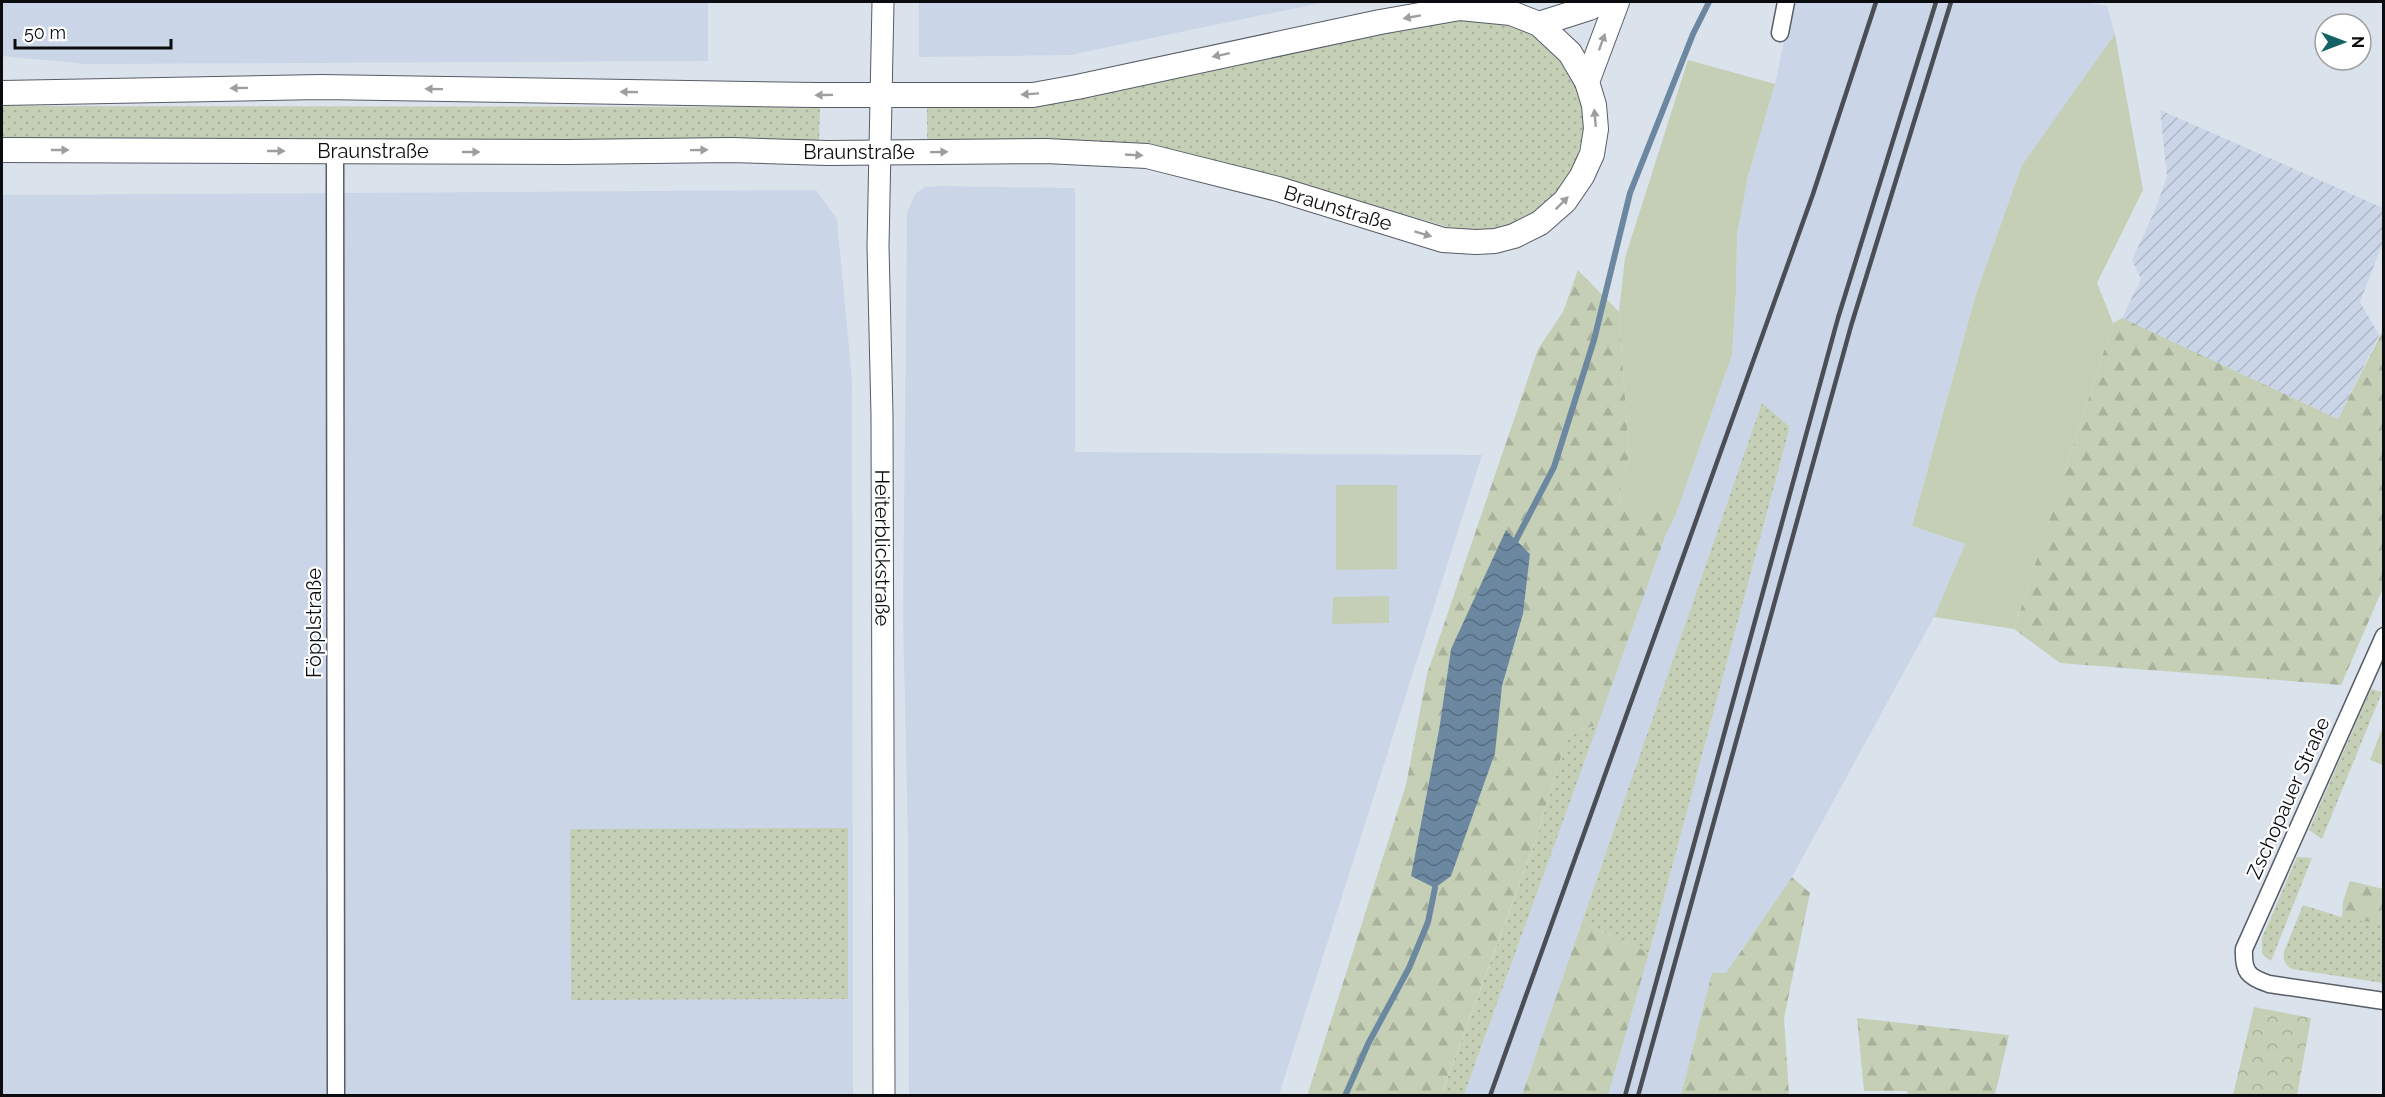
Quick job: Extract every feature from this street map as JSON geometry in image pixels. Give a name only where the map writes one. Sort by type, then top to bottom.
[{"type":"main road","points":[[1539,24],[1602,2]]},
{"type":"main road","points":[[1587,82],[1617,2]]},
{"type":"main road","name":"Braunstraße","points":[[2,93],[321,87],[1033,95],[1380,22],[1461,9],[1511,13],[1539,24],[1570,54],[1587,82],[1594,105],[1596,129],[1592,154],[1582,176],[1565,201],[1540,223],[1514,236],[1495,241],[1443,240],[1278,189],[1147,156],[1046,151],[880,153],[732,150],[567,152],[2,150]]},
{"type":"street","name":"Heiterblickstraße","points":[[884,2],[878,246],[882,415],[884,1095]]},
{"type":"street","points":[[1780,33],[1786,2]]},
{"type":"street","name":"Föpplstraße","points":[[335,151],[336,1095]]},
{"type":"street","name":"Zschopauer Straße","points":[[2384,636],[2244,949],[2244,964],[2252,978],[2269,984],[2384,1001]]},
{"type":"shaded area","points":[[2,2],[708,2],[708,61],[86,64],[2,56]]},
{"type":"shaded area","points":[[919,2],[1325,2],[1070,55],[919,57]]},
{"type":"shaded area","points":[[1792,2],[2086,2],[2107,6],[2115,34],[2022,165],[1976,294],[1912,526],[1965,544],[1934,617],[1792,877],[1726,973],[1712,974],[1681,1095],[1607,1095],[1649,953],[1790,428],[1762,404],[1522,1095],[1464,1096],[1732,355],[1737,235],[1748,176],[1775,84]]},
{"type":"shaded area","points":[[2160,110],[2383,208],[2383,242],[2360,302],[2379,335],[2338,419],[2122,318],[2141,279],[2132,260],[2156,208],[2167,176]]},
{"type":"shaded area","points":[[925,187],[1075,188],[1075,452],[1482,455],[1279,1095],[909,1095],[908,842],[903,618],[907,212],[915,194]]},
{"type":"shaded area","points":[[816,190],[837,219],[852,380],[853,1095],[2,1095],[2,195]]},
{"type":"green space","points":[[1463,19],[1507,22],[1530,32],[1563,62],[1575,81],[1581,101],[1585,126],[1573,172],[1557,196],[1541,210],[1504,229],[1462,231],[1252,170],[927,142],[927,107]]},
{"type":"green space","points":[[2115,34],[2143,190],[2097,283],[2113,323],[2014,629],[1934,617],[1965,544],[1912,526],[1976,294],[2022,165]]},
{"type":"green space","points":[[1688,60],[1775,84],[1748,176],[1737,235],[1732,355],[1676,514],[1618,502],[1629,455],[1619,312],[1625,258]]},
{"type":"green space","points":[[2,106],[820,107],[819,143],[2,141]]},
{"type":"green space","points":[[1578,270],[1619,312],[1629,455],[1618,502],[1676,514],[1666,534],[1598,724],[1567,736],[1537,836],[1441,1095],[1307,1096],[1406,785],[1427,674],[1538,349],[1563,312]],"holes":[[[1507,531],[1530,554],[1523,614],[1502,686],[1497,718],[1469,820],[1451,876],[1439,730],[1451,649]]]},
{"type":"green space","points":[[2122,318],[2338,419],[2383,330],[2383,588],[2341,685],[2060,663],[2014,629],[2113,323]]},
{"type":"green space","points":[[1762,403],[1790,427],[1649,953],[1582,922]]},
{"type":"green space","points":[[1336,485],[1397,485],[1397,569],[1336,570]]},
{"type":"green space","points":[[1389,596],[1389,623],[1332,624],[1333,597]]},
{"type":"green space","points":[[2371,689],[2382,692],[2322,839],[2309,830]]},
{"type":"green space","points":[[1598,724],[1464,1095],[1441,1096],[1537,837],[1567,736]]},
{"type":"green space","points":[[2383,726],[2384,765],[2370,760]]},
{"type":"green space","points":[[848,828],[848,999],[571,1000],[570,829]]},
{"type":"green space","points":[[2297,857],[2312,858],[2271,961],[2262,954],[2262,938]]},
{"type":"green space","points":[[1792,877],[1810,893],[1784,1018],[1789,1095],[1681,1095],[1712,973],[1726,973]]},
{"type":"green space","points":[[2350,881],[2383,889],[2383,923],[2342,919],[2343,901]]},
{"type":"green space","points":[[2303,905],[2341,917],[2383,923],[2383,983],[2292,969],[2287,965],[2284,952]]},
{"type":"green space","points":[[1582,922],[1649,953],[1608,1095],[1522,1095]]},
{"type":"green space","points":[[2254,1007],[2311,1018],[2297,1095],[2233,1095]]},
{"type":"green space","points":[[1857,1018],[2009,1035],[1995,1095],[1908,1096],[1907,1091],[1864,1091]]},
{"type":"water","points":[[1506,530],[1530,554],[1523,614],[1502,686],[1495,753],[1451,876],[1435,888],[1411,876],[1439,730],[1451,649]]},
{"type":"waterway","points":[[1516,540],[1554,467],[1594,340],[1630,193],[1693,34],[1709,2]]},
{"type":"waterway","points":[[1345,1096],[1368,1044],[1409,968],[1428,922],[1435,888]]},
{"type":"railway","points":[[1490,1096],[1813,194],[1876,2]]},
{"type":"railway","points":[[1625,1096],[1838,318],[1936,2]]},
{"type":"railway","points":[[1638,1096],[1851,326],[1951,2]]}]
